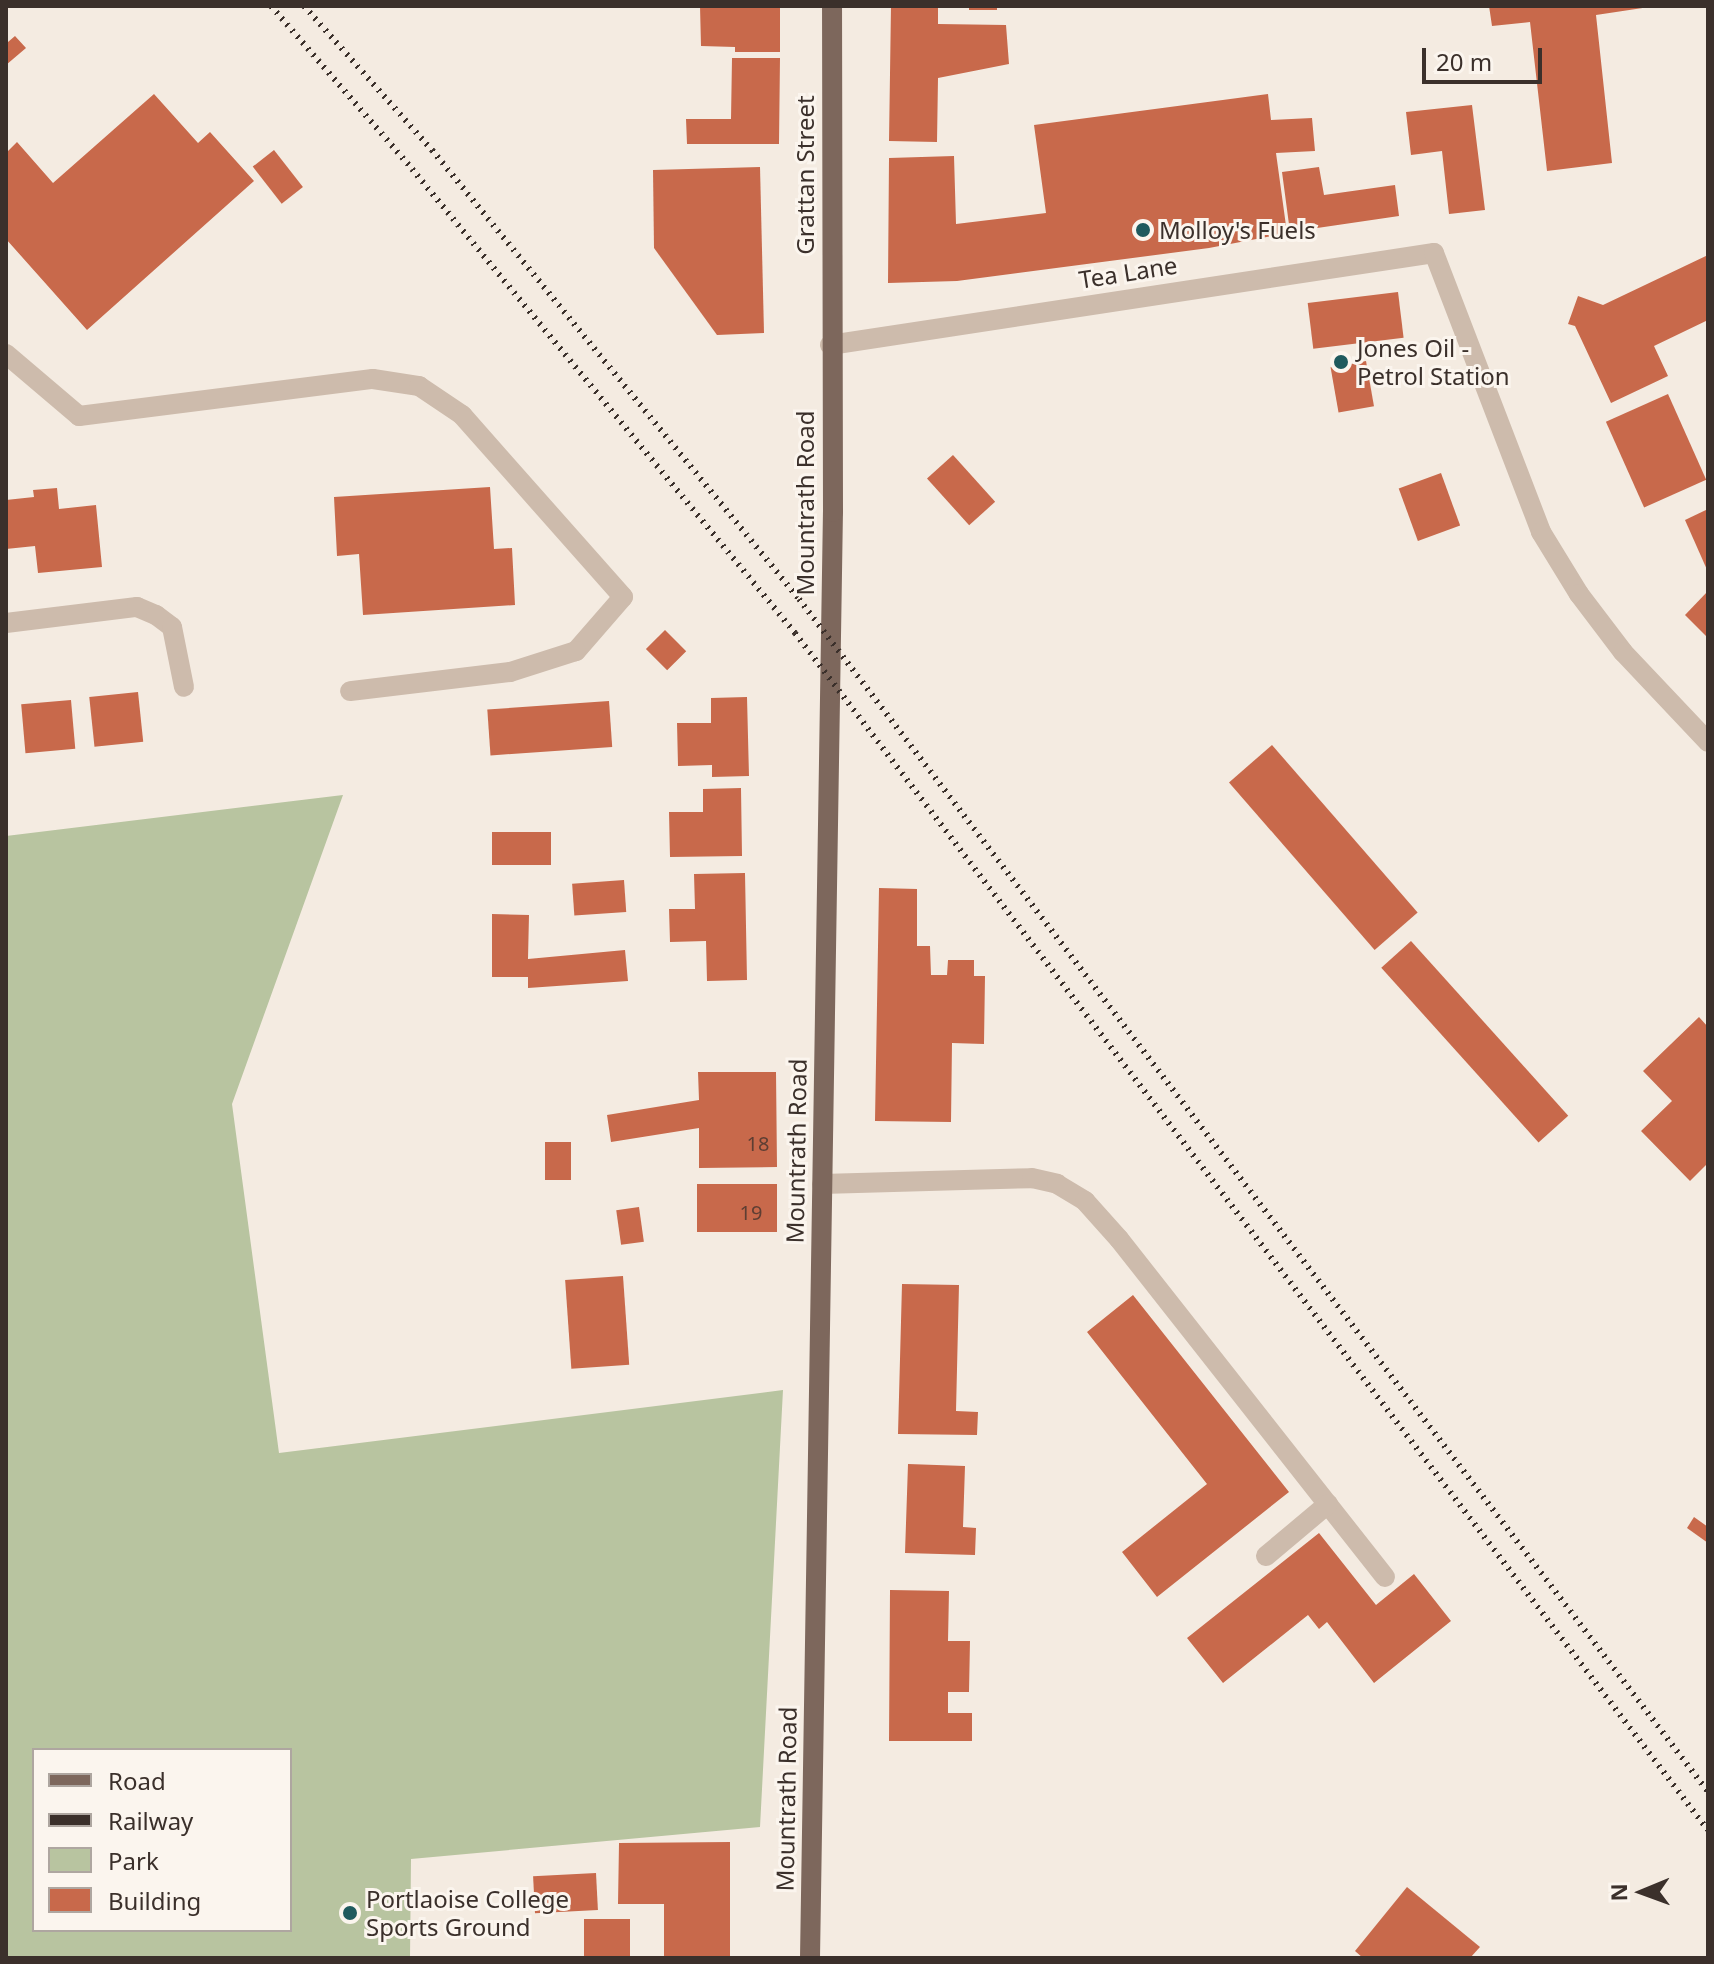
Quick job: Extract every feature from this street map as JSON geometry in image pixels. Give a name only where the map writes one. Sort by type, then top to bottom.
[{"type":"main road","name":"Grattan Street","points":[[830,345],[832,6]]},
{"type":"main road","name":"Mountrath Road","points":[[810,1958],[833,512],[830,345]]},
{"type":"street","name":"Tea Lane","points":[[830,345],[1434,253],[1541,532],[1579,594],[1623,652],[1708,742]]},
{"type":"street","points":[[6,354],[79,416],[373,379],[419,386],[462,415],[623,597],[576,651],[510,672],[350,691]]},
{"type":"street","points":[[6,623],[137,607],[156,615],[172,627],[184,687]]},
{"type":"street","points":[[822,1184],[1032,1178],[1067,1189],[1085,1201],[1119,1239],[1385,1577]]},
{"type":"street","points":[[1266,1556],[1328,1504]]},
{"type":"green space","points":[[343,795],[232,1104],[279,1453],[783,1390],[760,1827],[411,1859],[410,1958],[6,1958],[6,836]]},
{"type":"building","points":[[700,6],[780,6],[780,52],[735,52],[735,47],[701,46]]},
{"type":"building","points":[[891,6],[938,6],[938,24],[1006,25],[1009,64],[938,78],[937,142],[889,141]]},
{"type":"building","points":[[969,6],[997,6],[997,10],[969,10]]},
{"type":"building","points":[[1489,6],[1656,6],[1596,15],[1612,163],[1547,171],[1530,22],[1492,26]]},
{"type":"building","points":[[15,36],[26,48],[6,65],[6,39],[8,42]]},
{"type":"building","points":[[732,58],[780,58],[779,144],[687,144],[686,119],[731,119]]},
{"type":"building","points":[[154,94],[198,143],[210,132],[254,181],[87,330],[6,239],[6,153],[17,142],[53,183]]},
{"type":"building","points":[[1268,94],[1271,120],[1312,118],[1315,151],[1276,153],[1287,233],[1209,248],[957,281],[888,283],[889,158],[954,156],[956,224],[1046,213],[1034,125]]},
{"type":"building","points":[[1472,105],[1485,210],[1449,214],[1442,151],[1411,155],[1406,112]]},
{"type":"building","points":[[274,150],[303,187],[282,204],[253,167]]},
{"type":"building","points":[[760,167],[764,333],[717,335],[654,248],[653,170]]},
{"type":"building","points":[[1319,167],[1324,195],[1395,185],[1399,216],[1290,232],[1282,172]]},
{"type":"building","points":[[1708,255],[1708,320],[1654,346],[1668,376],[1611,403],[1575,326],[1568,324],[1578,296],[1603,305]]},
{"type":"building","points":[[1398,292],[1404,338],[1313,349],[1308,303]]},
{"type":"building","points":[[1366,361],[1374,406],[1339,413],[1331,367]]},
{"type":"building","points":[[1668,394],[1706,480],[1644,508],[1606,422]]},
{"type":"building","points":[[953,455],[995,502],[969,525],[927,478]]},
{"type":"building","points":[[1441,473],[1460,526],[1418,541],[1399,488]]},
{"type":"building","points":[[490,487],[494,549],[512,548],[515,605],[363,615],[359,554],[337,556],[334,497]]},
{"type":"building","points":[[57,488],[59,509],[96,505],[102,567],[38,573],[35,546],[6,549],[6,500],[34,497],[33,490]]},
{"type":"building","points":[[1708,509],[1708,572],[1685,520]]},
{"type":"building","points":[[1708,591],[1708,638],[1685,615]]},
{"type":"building","points":[[665,630],[686,651],[667,670],[646,649]]},
{"type":"building","points":[[138,692],[143,742],[94,747],[89,697]]},
{"type":"building","points":[[747,697],[749,776],[712,777],[712,765],[678,766],[677,723],[711,723],[711,698]]},
{"type":"building","points":[[71,700],[75,749],[25,753],[21,704]]},
{"type":"building","points":[[609,701],[612,747],[491,755],[487,710]]},
{"type":"building","points":[[1272,745],[1418,913],[1375,950],[1229,782]]},
{"type":"building","points":[[741,788],[742,856],[670,857],[669,812],[703,812],[703,789]]},
{"type":"building","points":[[492,832],[551,832],[551,865],[492,865]]},
{"type":"building","points":[[745,873],[747,980],[707,981],[706,941],[670,942],[669,909],[695,909],[694,874]]},
{"type":"building","points":[[624,880],[626,912],[574,916],[572,884]]},
{"type":"building","points":[[879,888],[917,889],[917,946],[930,946],[931,975],[947,975],[948,960],[974,960],[974,976],[985,976],[984,1044],[952,1043],[951,1122],[875,1121]]},
{"type":"building","points":[[492,914],[529,915],[528,959],[625,950],[628,981],[528,988],[528,977],[492,977]]},
{"type":"building","points":[[1411,941],[1568,1116],[1539,1142],[1381,968]]},
{"type":"building","points":[[1699,1017],[1708,1027],[1708,1163],[1690,1181],[1641,1131],[1672,1101],[1643,1071]]},
{"type":"building","points":[[698,1072],[776,1072],[777,1167],[699,1168],[699,1128],[611,1142],[607,1115],[699,1100]]},
{"type":"building","points":[[545,1142],[571,1142],[571,1180],[545,1180]]},
{"type":"building","points":[[697,1184],[777,1184],[777,1232],[697,1232]]},
{"type":"building","points":[[639,1207],[644,1242],[621,1245],[616,1210]]},
{"type":"building","points":[[623,1276],[629,1365],[571,1369],[565,1280]]},
{"type":"building","points":[[902,1284],[959,1285],[956,1411],[978,1412],[977,1435],[898,1434]]},
{"type":"building","points":[[1133,1295],[1289,1492],[1157,1597],[1122,1552],[1207,1484],[1087,1332]]},
{"type":"building","points":[[908,1464],[965,1466],[963,1527],[976,1528],[975,1555],[905,1553]]},
{"type":"building","points":[[1694,1517],[1708,1527],[1708,1543],[1687,1528]]},
{"type":"building","points":[[1319,1533],[1376,1605],[1414,1574],[1451,1621],[1374,1683],[1327,1622],[1319,1629],[1308,1615],[1223,1683],[1187,1638]]},
{"type":"building","points":[[890,1590],[949,1591],[948,1641],[970,1641],[969,1692],[948,1692],[948,1713],[972,1713],[972,1741],[889,1741]]},
{"type":"building","points":[[730,1842],[730,1958],[664,1958],[664,1904],[618,1904],[619,1843]]},
{"type":"building","points":[[596,1873],[598,1910],[535,1913],[533,1876]]},
{"type":"building","points":[[1407,1887],[1480,1947],[1470,1958],[1363,1958],[1355,1951]]},
{"type":"building","points":[[584,1919],[630,1919],[630,1958],[584,1958]]},
{"type":"railway","points":[[271,6],[412,169],[795,633],[1708,1830]]},
{"type":"railway","points":[[304,6],[432,150],[799,599],[1708,1792]]},
{"type":"place","name":"Molloy's Fuels","points":[[1143,230]]},
{"type":"place","name":"Jones Oil - Petrol Station","points":[[1341,362]]},
{"type":"place","name":"Portlaoise College Sports Ground","points":[[350,1913]]}]
